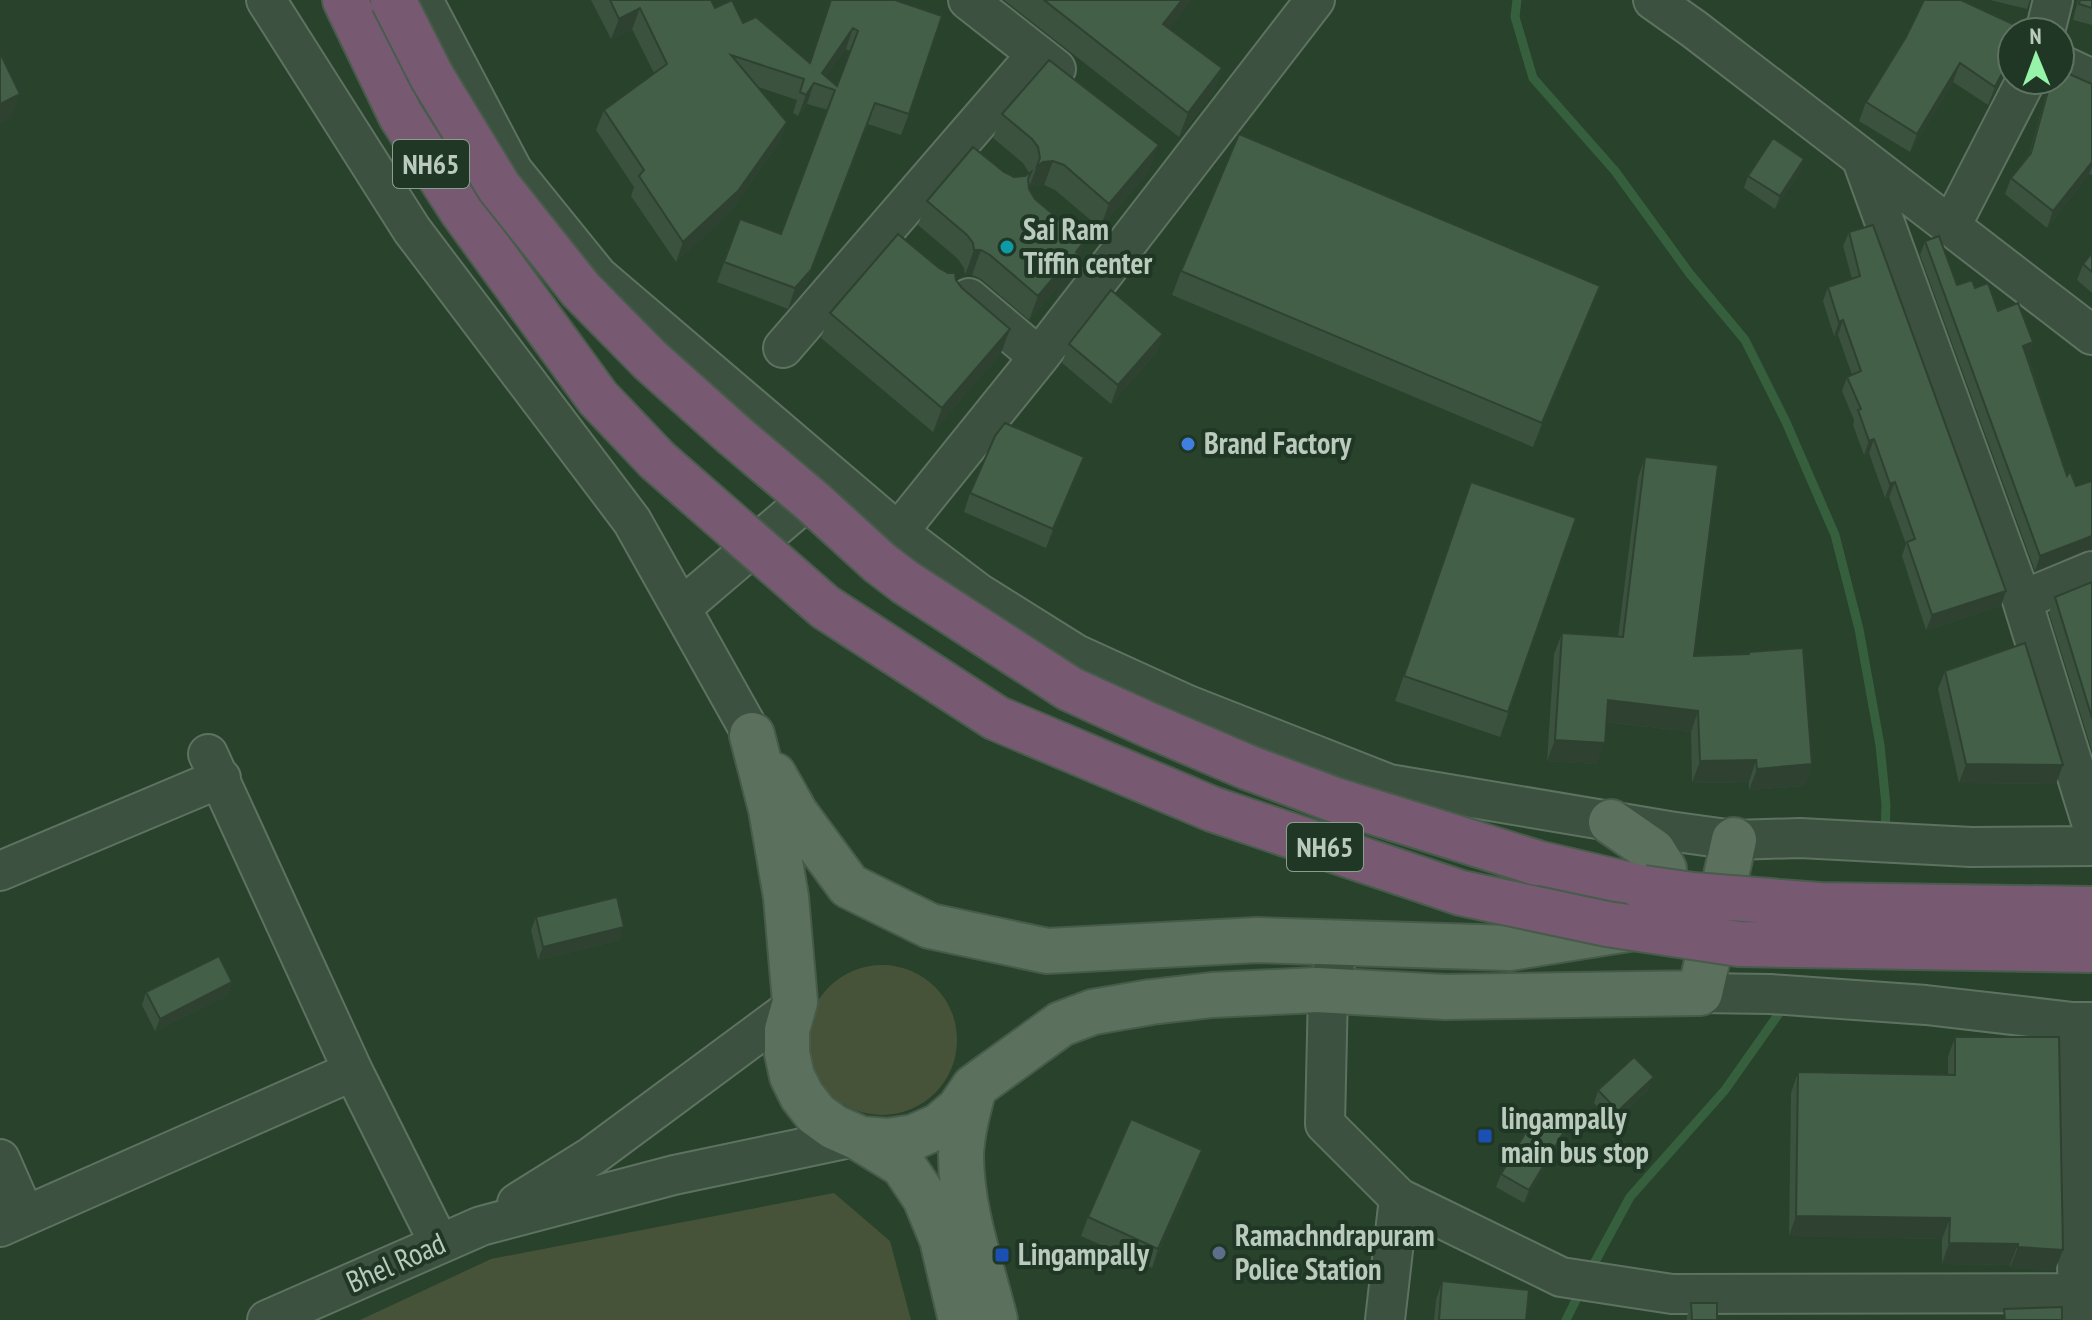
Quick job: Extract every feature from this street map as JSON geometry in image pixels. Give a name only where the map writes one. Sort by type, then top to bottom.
[{"type":"highway","name":"NH65","points":[[345,0],[401,116],[462,211],[598,398],[657,460],[825,607],[996,718],[1212,809],[1431,884],[1607,924],[1739,944],[2092,950]]},
{"type":"highway","name":"NH65","points":[[393,0],[432,77],[499,187],[581,290],[640,350],[880,563],[1070,689],[1233,761],[1335,800],[1537,863],[1643,888],[1819,905],[2092,909]]},
{"type":"main road","points":[[752,735],[796,814],[849,886],[930,926],[1047,951],[1257,940],[1510,948],[1634,928],[1661,907],[1664,869],[1653,851],[1611,822]]},
{"type":"main road","points":[[752,735],[771,809],[786,897],[795,1002],[787,1030],[787,1053],[792,1076],[816,1114],[903,1165],[925,1198],[942,1239],[961,1320]]},
{"type":"main road","points":[[858,1138],[888,1141],[927,1132],[959,1109],[974,1087],[1061,1024],[1093,1012],[1151,1002],[1212,995],[1328,991],[1445,997],[1700,993],[1734,840]]},
{"type":"main road","points":[[1472,948],[1551,995]]},
{"type":"main road","points":[[974,1087],[961,1155],[964,1195],[995,1320]]},
{"type":"street","points":[[266,0],[412,230],[632,521],[752,735]]},
{"type":"street","points":[[423,0],[513,171],[598,276],[898,532],[977,592],[1076,654],[1188,705],[1389,784],[1734,840],[1800,838],[1971,847],[2092,846]]},
{"type":"street","points":[[968,0],[1086,92]]},
{"type":"street","points":[[898,532],[1039,357],[1098,255],[1172,159],[1315,0]]},
{"type":"street","points":[[1653,0],[1698,14],[1861,157],[2092,335]]},
{"type":"street","points":[[783,348],[898,238],[974,151],[1037,54]]},
{"type":"street","points":[[1951,226],[2018,96]]},
{"type":"street","points":[[1861,157],[2022,600],[2092,825]]},
{"type":"street","points":[[967,296],[1039,357]]},
{"type":"street","points":[[681,608],[834,477]]},
{"type":"street","points":[[2022,600],[2092,571]]},
{"type":"street","points":[[0,871],[214,766],[353,1071],[439,1243]]},
{"type":"street","points":[[1340,944],[1328,991],[1325,1124],[1399,1198],[1561,1277],[1665,1301],[2082,1302],[2083,1022],[1926,1005],[1770,994],[1700,993]]},
{"type":"street","points":[[481,1226],[592,1156],[792,1008]]},
{"type":"street","points":[[0,1159],[12,1222],[353,1071]]},
{"type":"street","points":[[481,1226],[648,1181],[858,1138]]},
{"type":"street","points":[[1385,1320],[1399,1198]]},
{"type":"street","name":"Bhel Road","points":[[267,1320],[481,1226]]},
{"type":"green space","points":[[882,965],[911,970],[935,987],[952,1011],[957,1040],[952,1069],[935,1093],[911,1110],[882,1115],[853,1110],[829,1093],[812,1069],[807,1040],[812,1011],[829,987],[853,970]]},
{"type":"green space","points":[[834,1193],[890,1241],[911,1320],[360,1320],[491,1259]]},
{"type":"building","points":[[610,0],[711,0],[715,8],[732,0],[743,23],[756,17],[810,63],[831,0],[895,0],[942,16],[909,114],[875,103],[811,270],[795,288],[724,262],[740,219],[781,234],[835,90],[814,83],[806,95],[800,92],[804,79],[731,55],[787,122],[738,191],[683,242],[639,176],[644,170],[604,110],[667,64],[640,8],[619,19]],"holes":[[[853,28],[858,31],[837,86],[822,73]]]},
{"type":"building","points":[[1044,0],[1182,0],[1163,24],[1222,68],[1188,113]]},
{"type":"building","points":[[1924,0],[1961,0],[1996,16],[1995,87],[1960,63],[1917,134],[1866,102],[1906,37]]},
{"type":"building","points":[[2080,0],[2092,0],[2092,8],[2079,4]]},
{"type":"building","points":[[0,53],[20,94],[0,104]]},
{"type":"building","points":[[1049,60],[1159,145],[1109,204],[1064,165],[1053,161],[1037,166],[1040,158],[1038,147],[1002,114]]},
{"type":"building","points":[[2076,77],[2092,84],[2092,162],[2053,211],[2011,178],[2031,153],[2047,96],[2076,96]]},
{"type":"building","points":[[1239,134],[1600,286],[1542,423],[1181,271]]},
{"type":"building","points":[[1773,138],[1804,159],[1780,196],[1748,176]]},
{"type":"building","points":[[973,147],[1014,177],[1031,172],[1029,189],[1035,199],[1085,241],[1076,252],[1080,255],[1064,276],[1072,256],[1038,296],[990,255],[974,250],[967,235],[927,201]]},
{"type":"building","points":[[1873,225],[2006,591],[1932,615],[1907,542],[1915,539],[1895,482],[1890,484],[1874,439],[1869,441],[1858,410],[1861,409],[1847,377],[1861,371],[1843,320],[1839,322],[1828,287],[1860,276],[1849,232]]},
{"type":"building","points":[[898,234],[939,268],[955,273],[962,288],[1010,329],[942,408],[830,313]]},
{"type":"building","points":[[1939,236],[1957,285],[1972,280],[1975,288],[1988,283],[1998,311],[2018,303],[2033,342],[2023,346],[2067,476],[2070,471],[2076,486],[2092,481],[2092,536],[2040,556],[1925,241]]},
{"type":"building","points":[[2092,253],[2092,272],[2083,264]]},
{"type":"building","points":[[1111,290],[1163,334],[1118,385],[1069,344]]},
{"type":"building","points":[[1005,423],[1084,457],[1053,529],[970,493],[995,436]]},
{"type":"building","points":[[1645,457],[1718,465],[1694,656],[1803,648],[1812,764],[1757,769],[1756,760],[1700,761],[1698,711],[1608,700],[1605,743],[1555,740],[1562,633],[1623,637]]},
{"type":"building","points":[[1471,482],[1576,518],[1508,712],[1404,676]]},
{"type":"building","points":[[2092,582],[2092,718],[2055,597]]},
{"type":"building","points":[[2025,643],[2063,765],[1966,764],[1945,671]]},
{"type":"building","points":[[617,897],[624,927],[543,947],[536,917]]},
{"type":"building","points":[[219,956],[232,982],[160,1019],[146,992]]},
{"type":"building","points":[[1955,1037],[2059,1037],[2063,1250],[2018,1247],[2018,1244],[1949,1243],[1950,1218],[1796,1216],[1798,1072],[1955,1075]]},
{"type":"building","points":[[1634,1057],[1654,1077],[1618,1111],[1598,1090]]},
{"type":"building","points":[[1540,1108],[1568,1125],[1529,1190],[1501,1174]]},
{"type":"building","points":[[1131,1119],[1202,1150],[1158,1249],[1088,1217]]},
{"type":"building","points":[[1442,1281],[1529,1290],[1526,1320],[1439,1320]]},
{"type":"building","points":[[1691,1303],[1717,1303],[1717,1320],[1692,1320]]},
{"type":"building","points":[[2062,1307],[2062,1320],[2005,1320],[2004,1309]]},
{"type":"waterway","points":[[1517,0],[1515,17],[1533,78],[1615,171],[1690,274],[1745,340],[1786,422],[1835,535],[1859,629],[1880,745],[1886,805],[1885,834]]},
{"type":"waterway","points":[[1589,1273],[1630,1197],[1725,1090],[1782,1009]]},
{"type":"waterway","points":[[1566,1320],[1581,1290]]},
{"type":"place","name":"Sai Ram Tiffin center","points":[[1007,247]]},
{"type":"place","name":"Brand Factory","points":[[1188,444]]},
{"type":"place","name":"lingampally main bus stop","points":[[1485,1136]]},
{"type":"place","name":"Ramachndrapuram Police Station","points":[[1219,1253]]},
{"type":"place","name":"Lingampally","points":[[1002,1255]]}]
